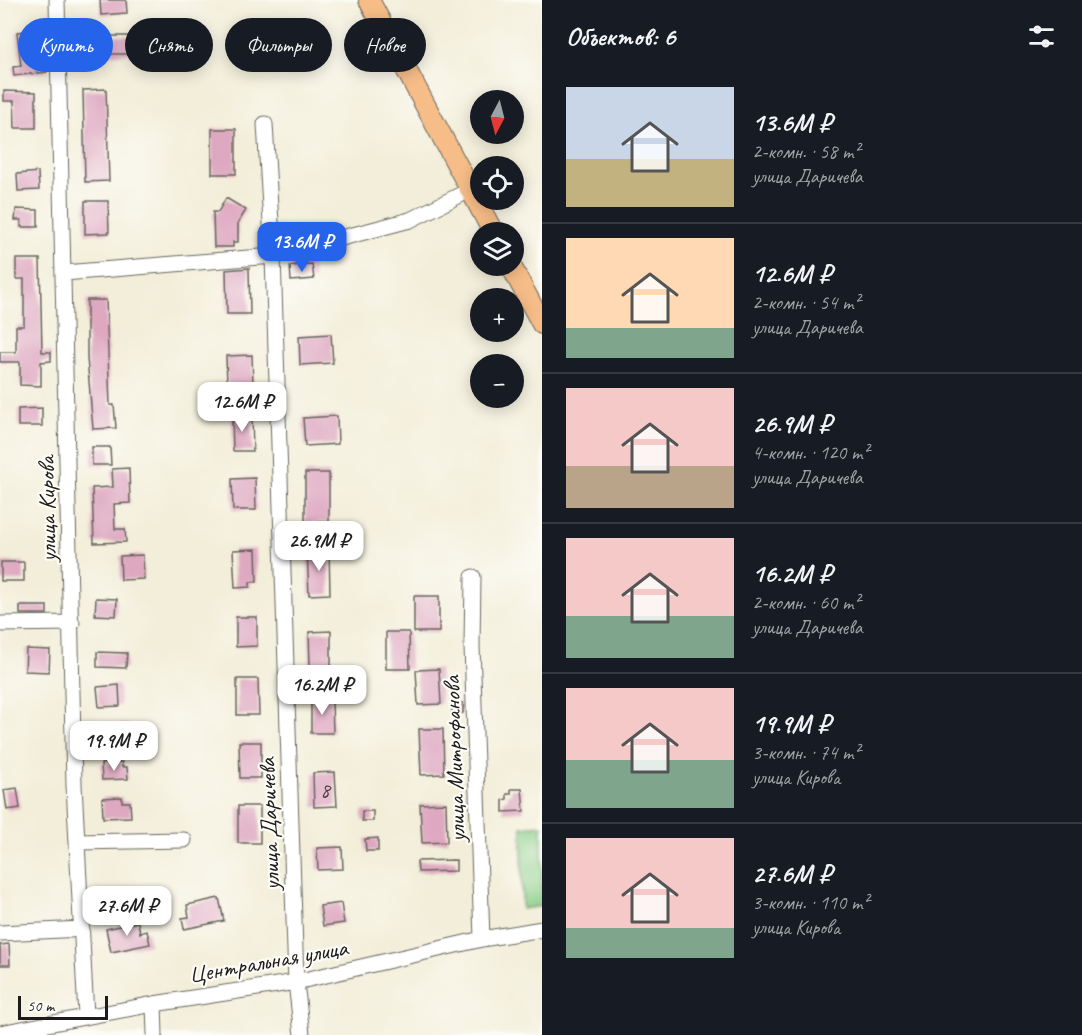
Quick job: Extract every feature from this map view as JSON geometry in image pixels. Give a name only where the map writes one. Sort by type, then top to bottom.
[{"type":"main road","points":[[369,0],[470,190]]},
{"type":"main road","points":[[516,276],[542,324]]},
{"type":"street","name":"улица Кирова","points":[[57,1],[77,842],[86,1016]]},
{"type":"street","name":"улица Даричева","points":[[265,124],[273,256],[296,982],[302,1035]]},
{"type":"street","points":[[64,273],[273,256],[410,220],[470,190]]},
{"type":"street","name":"улица Митрофанова","points":[[473,578],[472,646],[482,939]]},
{"type":"street","points":[[0,624],[72,622]]},
{"type":"street","points":[[77,842],[184,840]]},
{"type":"street","points":[[0,933],[82,929]]},
{"type":"street","name":"Центральная улица","points":[[0,1033],[154,1004],[296,982],[482,939],[542,929]]},
{"type":"street","points":[[154,1004],[155,1035]]},
{"type":"green space","points":[[542,825],[542,906],[522,909],[522,827]]},
{"type":"building","points":[[100,0],[126,0],[127,13],[101,15]]},
{"type":"building","points":[[113,36],[125,36],[125,54],[113,54]]},
{"type":"building","points":[[18,66],[18,72],[47,72],[14,76],[13,67]]},
{"type":"building","points":[[106,89],[109,181],[85,182],[83,90]]},
{"type":"building","points":[[4,91],[36,92],[36,128],[15,128],[14,101],[4,101]]},
{"type":"building","points":[[212,129],[236,129],[236,174],[212,174]]},
{"type":"building","points":[[38,172],[39,190],[18,191],[17,174]]},
{"type":"building","points":[[226,198],[246,210],[238,223],[238,242],[233,242],[233,247],[214,247],[213,212],[218,212]]},
{"type":"building","points":[[85,201],[108,201],[109,233],[85,234]]},
{"type":"building","points":[[16,209],[38,210],[38,227],[21,227],[21,220],[15,220]]},
{"type":"building","points":[[16,259],[40,259],[42,352],[51,352],[51,361],[41,362],[41,386],[20,385],[20,362],[0,362],[0,352],[16,352],[16,326],[24,326],[24,279],[16,279]]},
{"type":"building","points":[[312,264],[314,279],[291,281],[290,266]]},
{"type":"building","points":[[249,268],[250,314],[227,314],[226,270]]},
{"type":"building","points":[[87,300],[106,300],[110,405],[114,405],[116,428],[93,429],[87,358]]},
{"type":"building","points":[[331,334],[333,363],[300,365],[299,336]]},
{"type":"building","points":[[252,355],[253,385],[227,385],[226,356]]},
{"type":"building","points":[[42,408],[42,426],[18,426],[18,409]]},
{"type":"building","points":[[232,415],[252,415],[253,451],[233,451]]},
{"type":"building","points":[[337,416],[338,444],[305,446],[303,418]]},
{"type":"building","points":[[92,447],[110,447],[111,465],[92,465]]},
{"type":"building","points":[[129,468],[130,503],[114,504],[115,529],[125,529],[126,542],[94,543],[92,488],[113,487],[112,469]]},
{"type":"building","points":[[305,473],[329,473],[329,522],[305,522]]},
{"type":"building","points":[[255,478],[256,510],[233,510],[232,479]]},
{"type":"building","points":[[256,549],[257,582],[250,582],[250,587],[235,588],[233,550]]},
{"type":"building","points":[[329,549],[330,594],[309,595],[307,550]]},
{"type":"building","points":[[143,555],[144,579],[121,580],[120,556]]},
{"type":"building","points":[[1,562],[24,562],[24,581],[1,581]]},
{"type":"building","points":[[414,596],[439,596],[439,632],[414,632]]},
{"type":"building","points":[[96,598],[117,599],[116,616],[95,615]]},
{"type":"building","points":[[20,606],[47,606],[47,614],[20,614]]},
{"type":"building","points":[[236,617],[257,617],[257,646],[236,647]]},
{"type":"building","points":[[331,631],[331,666],[310,666],[309,632]]},
{"type":"building","points":[[386,632],[409,632],[410,669],[386,669]]},
{"type":"building","points":[[26,649],[50,650],[49,672],[25,671]]},
{"type":"building","points":[[97,652],[127,653],[126,668],[97,667]]},
{"type":"building","points":[[439,669],[441,704],[418,705],[416,670]]},
{"type":"building","points":[[237,679],[258,679],[259,715],[237,715]]},
{"type":"building","points":[[119,685],[120,706],[99,707],[97,687]]},
{"type":"building","points":[[311,699],[332,699],[333,733],[311,733]]},
{"type":"building","points":[[452,703],[463,703],[463,713],[452,714]]},
{"type":"building","points":[[129,724],[130,736],[100,738],[99,726]]},
{"type":"building","points":[[419,729],[443,729],[444,774],[421,775]]},
{"type":"building","points":[[239,742],[261,742],[261,778],[240,778]]},
{"type":"building","points":[[122,762],[122,767],[127,767],[128,779],[102,780],[101,764]]},
{"type":"building","points":[[335,772],[337,806],[314,807],[313,773]]},
{"type":"building","points":[[17,788],[20,808],[7,810],[4,790]]},
{"type":"building","points":[[511,789],[522,789],[524,811],[503,812],[503,800],[507,799],[507,794],[511,794]]},
{"type":"building","points":[[122,797],[122,802],[130,802],[131,817],[103,818],[102,798]]},
{"type":"building","points":[[446,803],[447,842],[422,843],[420,804]]},
{"type":"building","points":[[238,806],[260,806],[260,843],[238,843]]},
{"type":"building","points":[[362,811],[373,811],[373,821],[362,821]]},
{"type":"building","points":[[378,838],[378,851],[366,851],[365,839]]},
{"type":"building","points":[[342,847],[343,869],[318,870],[317,848]]},
{"type":"building","points":[[456,860],[456,871],[418,872],[417,861]]},
{"type":"building","points":[[219,898],[224,921],[184,929],[182,918],[189,917],[187,905]]},
{"type":"building","points":[[341,903],[344,923],[323,926],[320,906]]},
{"type":"building","points":[[138,922],[140,933],[147,931],[150,944],[111,952],[106,929]]},
{"type":"building","points":[[9,944],[10,965],[0,965],[0,945]]}]
